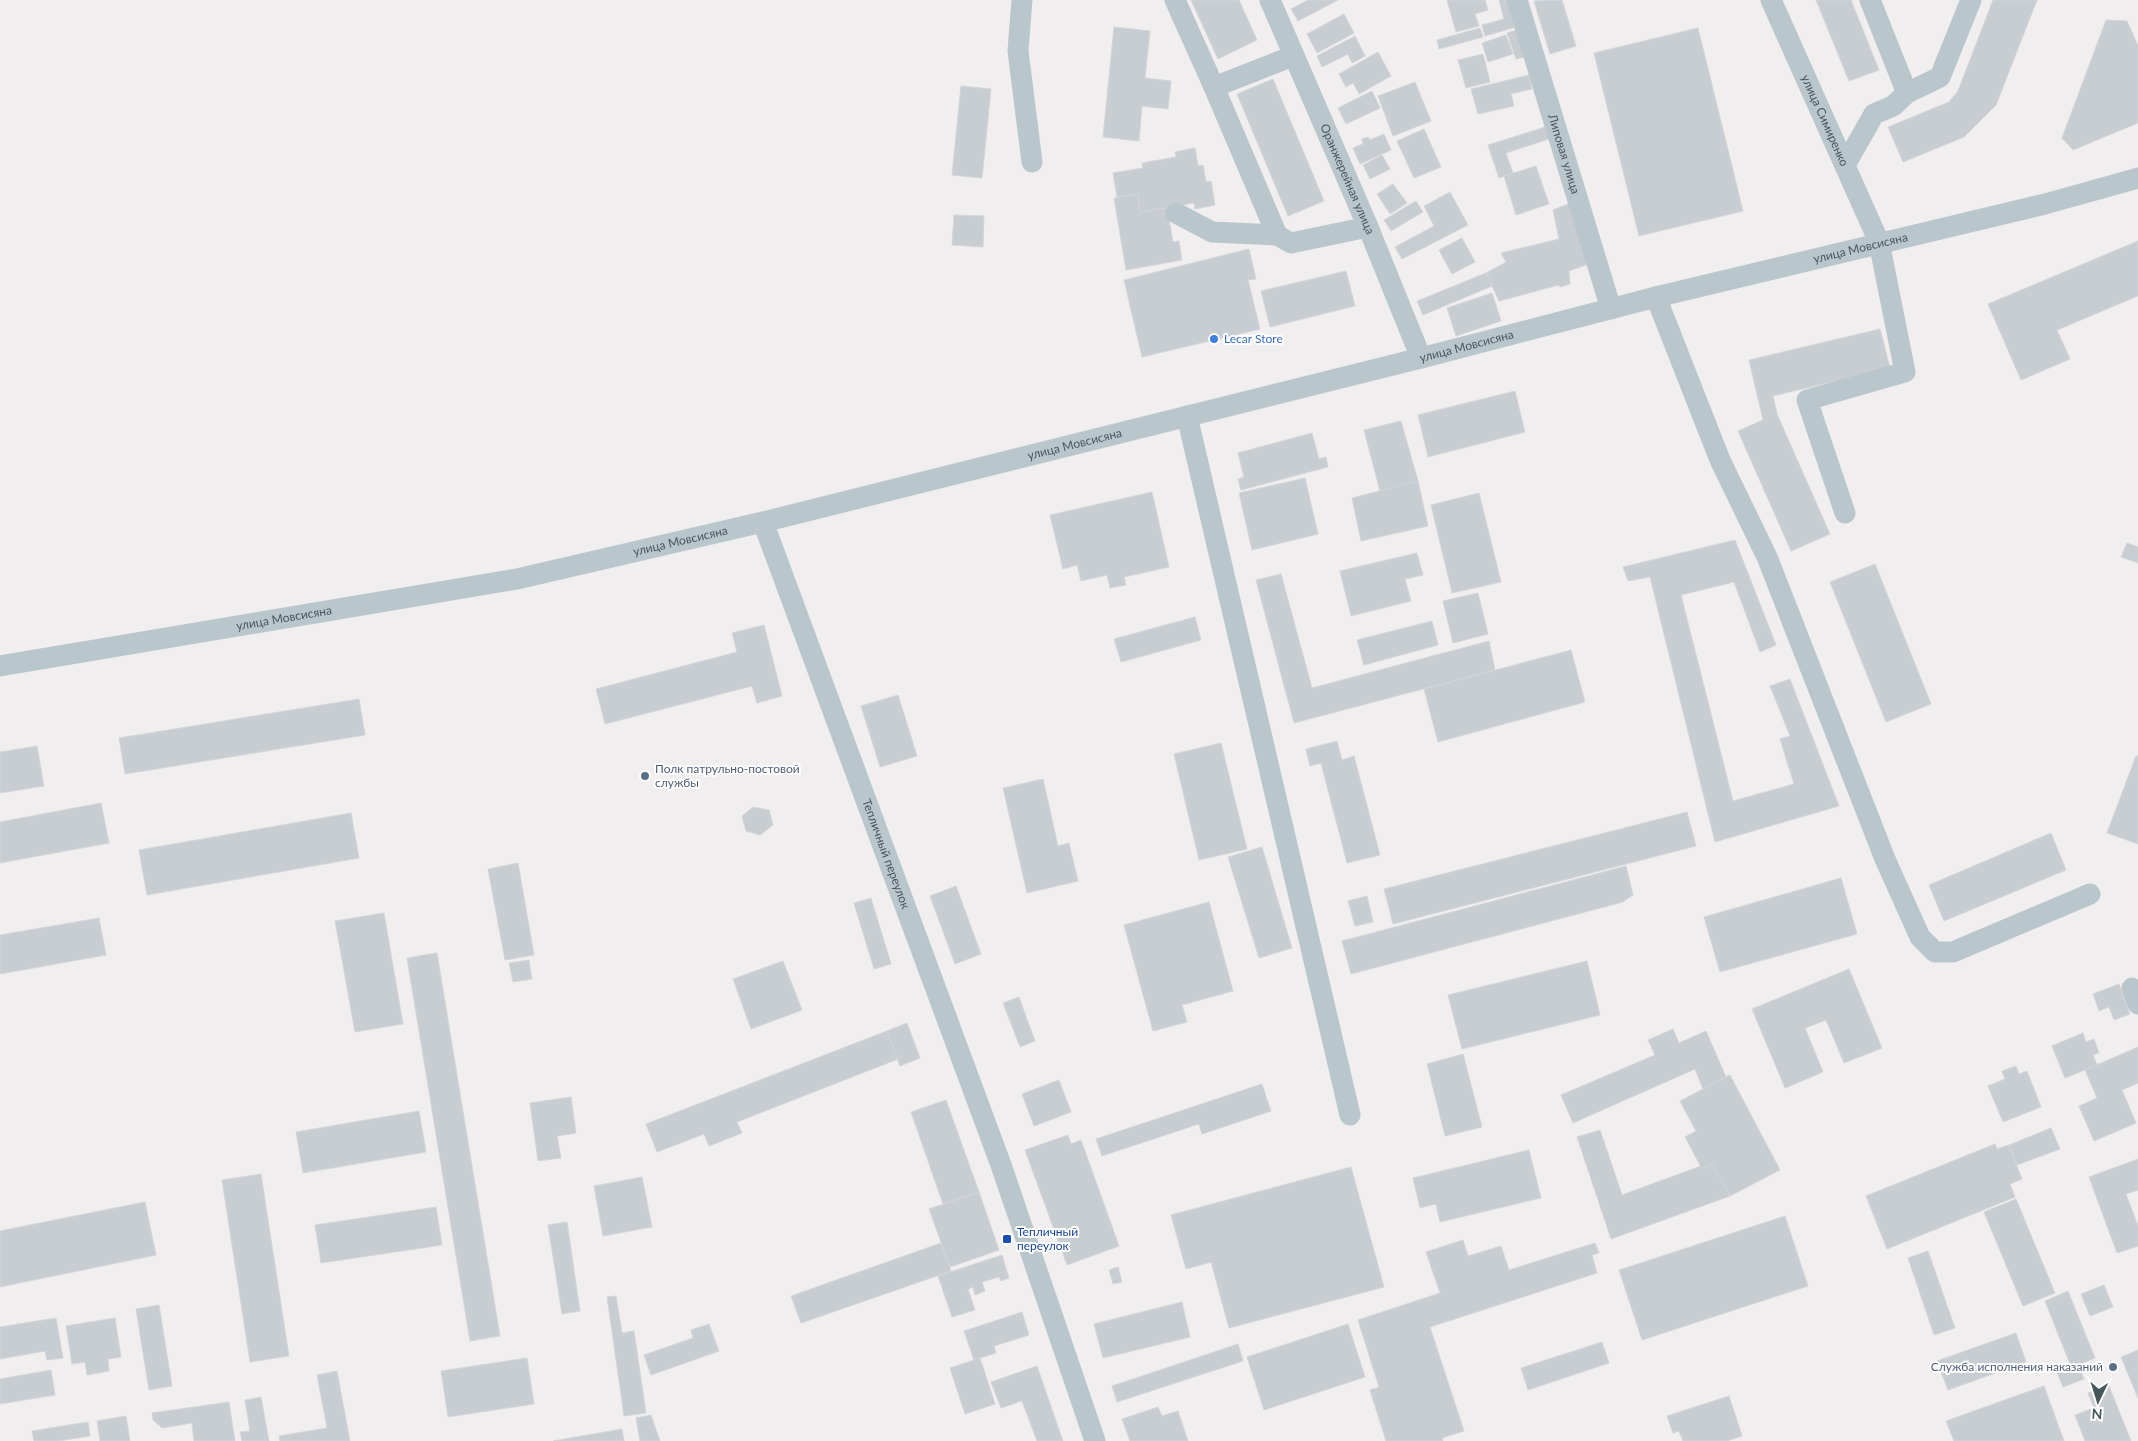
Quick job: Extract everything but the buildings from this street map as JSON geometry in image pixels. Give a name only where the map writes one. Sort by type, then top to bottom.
[{"type":"street","points":[[1022,0],[1018,51],[1032,162]]},
{"type":"street","points":[[1174,0],[1214,87],[1276,236]]},
{"type":"street","name":"Оранжерейная улица","points":[[1270,0],[1368,227],[1421,358]]},
{"type":"street","name":"Липовая улица","points":[[1517,0],[1611,309]]},
{"type":"street","name":"улица Симиренко","points":[[1771,0],[1879,242],[1905,372],[1807,400],[1845,513]]},
{"type":"street","points":[[1870,0],[1908,93]]},
{"type":"street","points":[[1845,166],[1874,114],[1893,106],[1908,93],[1940,77],[1971,0]]},
{"type":"street","points":[[1214,87],[1293,56]]},
{"type":"street","name":"улица Мовсисяна","points":[[0,666],[517,579],[763,522],[1421,358],[1656,297],[1879,242],[2045,204],[2138,178]]},
{"type":"street","points":[[1176,213],[1212,232],[1276,236],[1291,243],[1368,227]]},
{"type":"street","points":[[1656,297],[1720,460],[1767,557],[1885,859],[1920,937],[1935,952],[1953,952],[2090,894]]},
{"type":"street","points":[[1187,416],[1350,1116]]},
{"type":"street","name":"Тепличный переулок","points":[[763,522],[1001,1165],[1095,1441]]},
{"type":"place","name":"Lecar Store","points":[[1214,339]]},
{"type":"place","name":"Полк патрульно-постовой службы","points":[[645,776]]},
{"type":"place","name":"Тепличный переулок","points":[[1007,1239]]},
{"type":"place","name":"Служба исполнения наказаний","points":[[2113,1367]]}]
